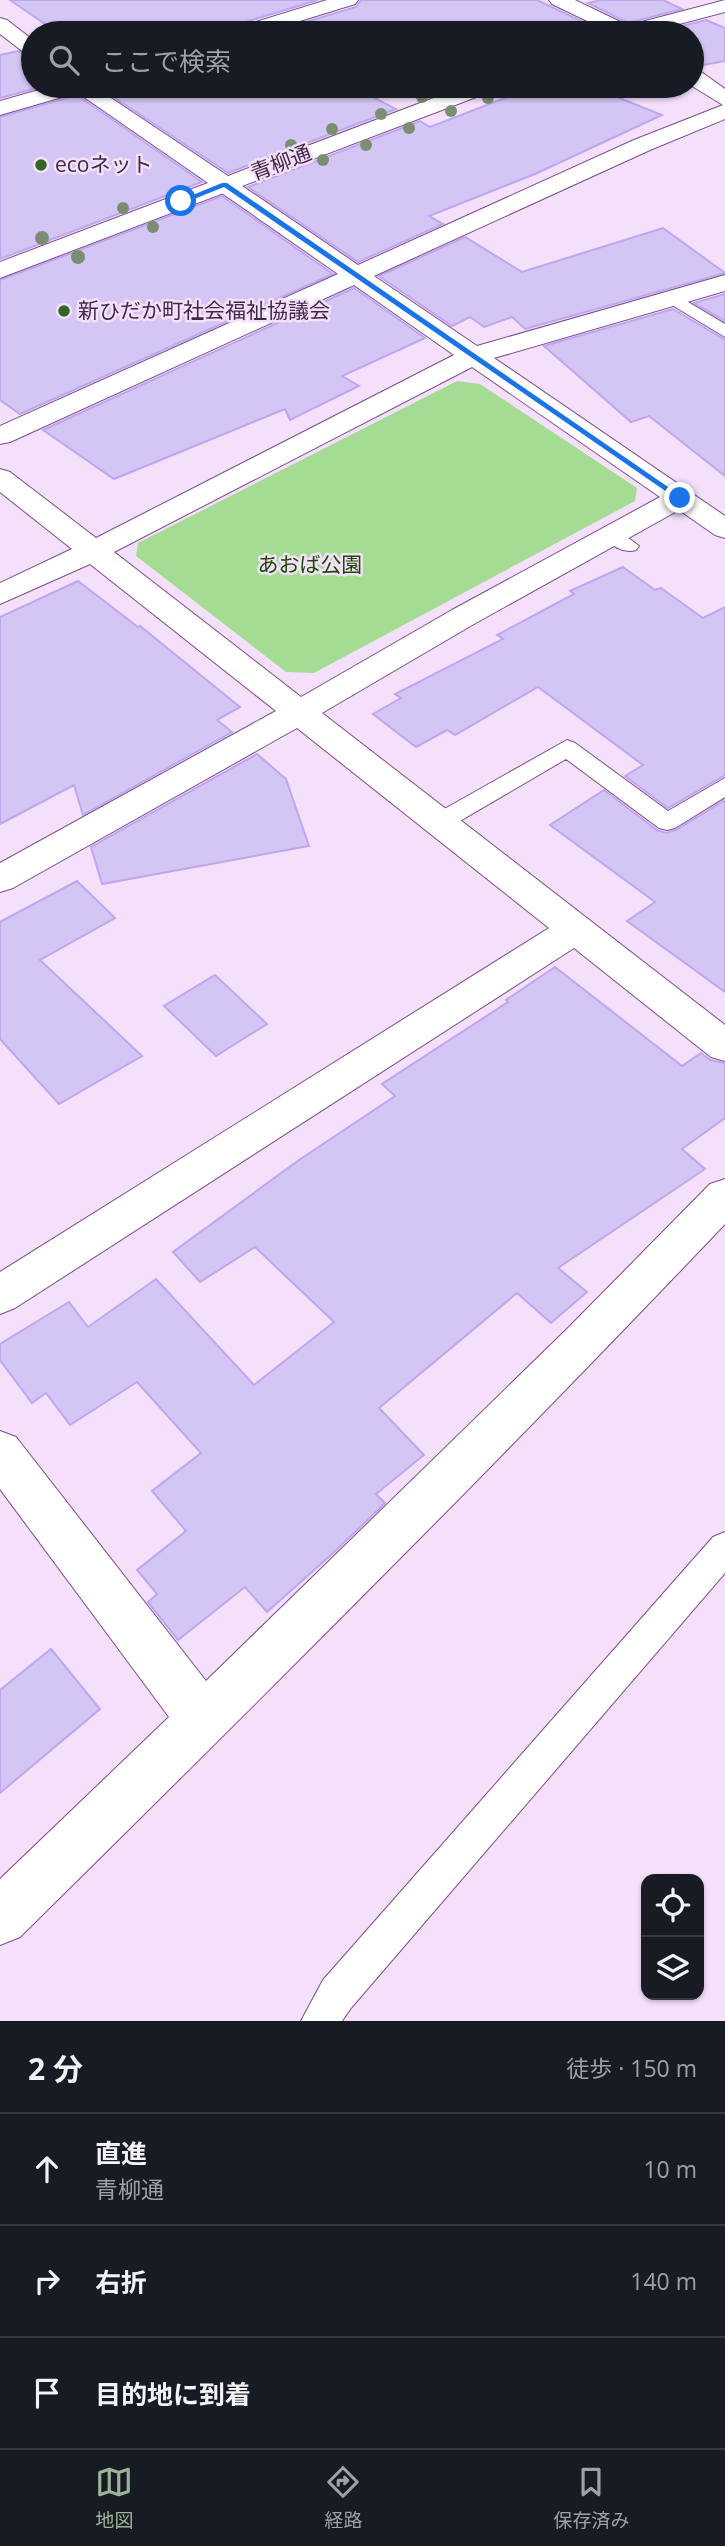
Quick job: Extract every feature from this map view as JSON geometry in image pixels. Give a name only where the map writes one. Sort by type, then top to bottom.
[{"type":"street","points":[[277,21],[348,0]]},
{"type":"street","points":[[559,0],[601,21]]},
{"type":"street","points":[[669,21],[725,6]]},
{"type":"street","points":[[258,7],[280,20]]},
{"type":"street","points":[[0,24],[21,41]]},
{"type":"street","points":[[704,84],[725,99]]},
{"type":"street","points":[[0,108],[35,98]]},
{"type":"street","points":[[95,98],[725,529]]},
{"type":"street","name":"青柳通","points":[[0,271],[452,98]]},
{"type":"street","points":[[0,436],[725,111]]},
{"type":"street","points":[[0,595],[93,551],[474,355],[725,284]]},
{"type":"street","points":[[0,478],[725,1046]]},
{"type":"street","points":[[0,878],[300,712],[463,617],[620,540],[680,498]]},
{"type":"street","points":[[0,1295],[577,928]]},
{"type":"street","points":[[0,1917],[584,1342],[725,1196]]},
{"type":"street","points":[[0,1452],[203,1720]]},
{"type":"lane","points":[[673,298],[725,332]]},
{"type":"lane","points":[[440,822],[567,748],[667,821],[725,786]]},
{"type":"lane","points":[[320,2021],[346,1984],[725,1548]]},
{"type":"green space","name":"あおば公園","points":[[457,381],[480,384],[637,488],[635,501],[314,673],[286,672],[136,556],[138,543]]},
{"type":"building","points":[[10,0],[318,0],[249,21],[41,21]]},
{"type":"building","points":[[361,0],[537,0],[581,21],[309,21],[356,7]]},
{"type":"building","points":[[601,0],[663,0],[682,9],[636,21],[624,21],[588,3]]},
{"type":"building","points":[[706,20],[725,28],[725,61],[704,65],[702,21]]},
{"type":"building","points":[[21,52],[21,92],[0,98],[0,55]]},
{"type":"building","points":[[66,98],[81,98],[202,182],[0,259],[0,117]]},
{"type":"building","points":[[115,98],[375,98],[396,109],[228,173]]},
{"type":"building","points":[[505,98],[620,98],[662,115],[535,174],[429,216],[443,224],[358,262],[248,187],[420,121],[430,127]]},
{"type":"building","points":[[222,196],[333,274],[20,414],[0,400],[0,280]]},
{"type":"building","points":[[663,228],[725,273],[525,329],[512,317],[484,327],[470,317],[452,326],[379,276],[465,237],[522,272]]},
{"type":"building","points":[[354,288],[425,338],[342,376],[359,386],[290,420],[285,409],[114,479],[43,430]]},
{"type":"building","points":[[725,294],[725,321],[694,303]]},
{"type":"building","points":[[673,309],[725,340],[725,476],[649,416],[631,422],[544,346]]},
{"type":"building","points":[[623,567],[655,590],[661,588],[703,618],[725,607],[725,775],[668,808],[625,776],[643,765],[538,687],[455,735],[447,730],[416,747],[373,714],[401,698],[395,694],[503,639],[497,635],[574,594],[570,591]]},
{"type":"building","points":[[78,581],[140,626],[240,707],[217,720],[232,732],[83,815],[74,785],[0,824],[0,617]]},
{"type":"building","points":[[257,754],[286,779],[309,846],[102,884],[91,847]]},
{"type":"building","points":[[604,790],[657,830],[666,833],[676,830],[725,800],[725,992],[627,921],[655,902],[550,825]]},
{"type":"building","points":[[77,881],[115,918],[40,960],[142,1056],[59,1104],[0,1039],[0,922]]},
{"type":"building","points":[[555,967],[682,1066],[701,1053],[710,1060],[725,1063],[725,1118],[682,1149],[705,1169],[558,1268],[587,1292],[551,1323],[517,1293],[379,1408],[424,1455],[376,1494],[385,1503],[267,1612],[245,1587],[178,1640],[148,1602],[157,1594],[137,1570],[186,1531],[152,1491],[201,1453],[137,1382],[70,1425],[46,1393],[32,1403],[0,1360],[0,1344],[69,1302],[88,1327],[156,1279],[254,1385],[334,1322],[255,1247],[200,1282],[173,1252],[299,1160],[395,1096],[382,1084],[508,1002],[506,1000]]},
{"type":"building","points":[[215,975],[267,1024],[216,1056],[164,1006]]},
{"type":"building","points":[[51,1649],[100,1709],[0,1793],[0,1690]]},
{"type":"place","name":"ecoネット","points":[[41,165]]},
{"type":"place","name":"新ひだか町社会福祉協議会","points":[[64,311]]},
{"type":"route","points":[[181,201],[224,184],[680,498]]}]
